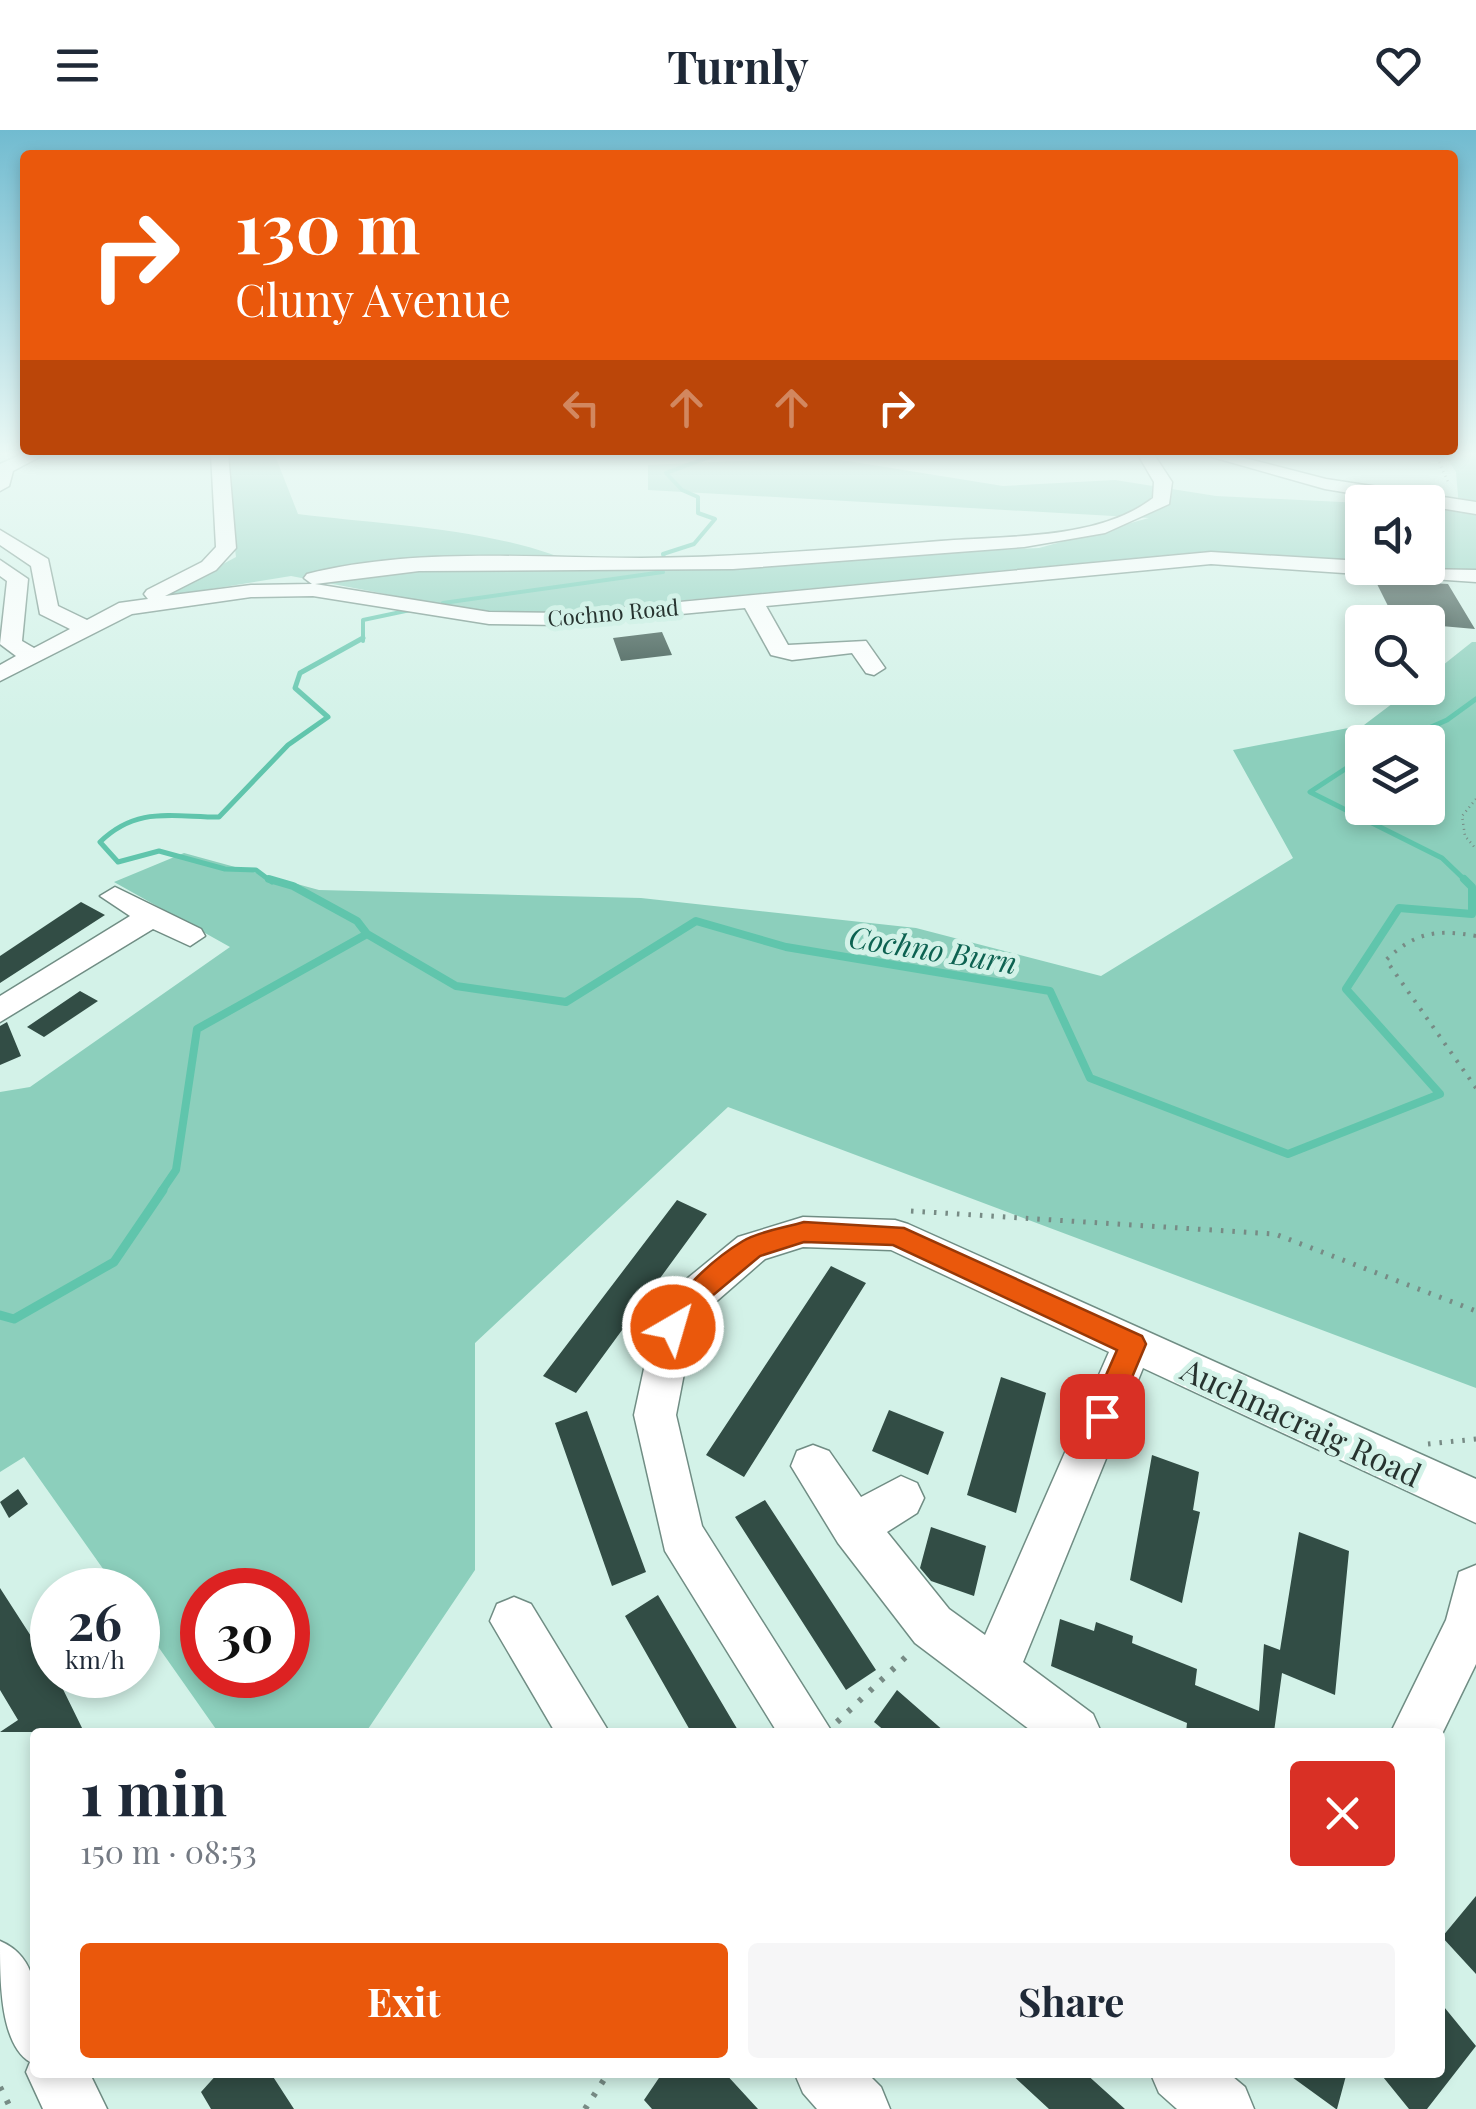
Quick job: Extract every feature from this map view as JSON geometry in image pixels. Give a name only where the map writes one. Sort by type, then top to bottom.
[{"type":"street","points":[[14,545],[40,563],[48,609],[84,628]]},
{"type":"street","points":[[127,608],[222,555],[224,545]]},
{"type":"street","points":[[275,589],[346,572],[419,565],[734,563],[946,545]]},
{"type":"street","name":"Cochno Road","points":[[0,674],[127,608],[275,589],[344,593],[516,620],[564,619],[752,598],[1212,558],[1345,567]]},
{"type":"street","points":[[0,566],[18,579],[11,644],[32,656]]},
{"type":"street","name":"Cochno Road","points":[[1445,574],[1476,576]]},
{"type":"street","points":[[797,595],[801,602],[849,631],[874,668]]},
{"type":"street","points":[[752,598],[779,650],[849,631]]},
{"type":"street","points":[[115,896],[190,936]]},
{"type":"street","points":[[0,1011],[152,916]]},
{"type":"street","name":"Auchnacraig Road","points":[[817,1728],[681,1536],[656,1415],[673,1327],[697,1294],[752,1248],[804,1232],[896,1235],[1476,1501]]},
{"type":"street","points":[[995,1670],[1133,1344]]},
{"type":"street","points":[[813,1466],[854,1527],[932,1626],[1070,1728]]},
{"type":"street","points":[[854,1527],[900,1498]]},
{"type":"street","points":[[1418,1728],[1468,1626],[1476,1590]]},
{"type":"street","points":[[514,1621],[581,1728]]},
{"type":"street","points":[[0,1970],[30,2025]]},
{"type":"street","points":[[59,2078],[76,2109]]},
{"type":"street","points":[[830,2078],[859,2109]]},
{"type":"street","points":[[1187,2078],[1223,2109]]},
{"type":"path","points":[[1476,799],[1462,816],[1465,836],[1476,849]]},
{"type":"path","points":[[1476,936],[1435,928],[1405,940],[1386,960],[1411,1004],[1462,1064],[1476,1088]]},
{"type":"path","points":[[901,1210],[1275,1234],[1476,1310]]},
{"type":"path","points":[[820,1728],[932,1626]]},
{"type":"path","points":[[585,2109],[605,2078]]},
{"type":"path","points":[[0,2087],[11,2109]]},
{"type":"green space","points":[[235,545],[520,545],[587,570],[1049,545],[1345,545],[1345,562],[1210,551],[547,613],[480,612],[291,576],[162,597],[236,557]]},
{"type":"green space","points":[[1445,545],[1476,545],[1476,573],[1445,571]]},
{"type":"green space","points":[[1476,642],[1476,1388],[728,1107],[475,1343],[475,1570],[369,1728],[215,1728],[194,1698],[310,1698],[310,1568],[180,1568],[180,1678],[160,1649],[160,1568],[102,1568],[24,1457],[0,1472],[0,1092],[30,1087],[230,947],[114,882],[184,853],[319,890],[641,898],[916,928],[1101,976],[1293,858],[1233,750],[1345,729],[1345,825],[1445,825],[1445,725],[1364,725],[1390,705],[1445,705],[1445,663]]},
{"type":"building","points":[[1448,584],[1475,629],[1445,626],[1445,605],[1388,605],[1378,585]]},
{"type":"building","points":[[662,632],[672,655],[621,661],[613,638]]},
{"type":"building","points":[[81,902],[105,915],[0,983],[0,956]]},
{"type":"building","points":[[80,991],[98,1001],[44,1037],[27,1027]]},
{"type":"building","points":[[7,1022],[21,1056],[0,1065],[0,1026]]},
{"type":"building","points":[[677,1200],[707,1214],[576,1393],[543,1376]]},
{"type":"building","points":[[831,1266],[866,1283],[744,1477],[706,1455]]},
{"type":"building","points":[[1001,1377],[1046,1393],[1016,1513],[967,1495]]},
{"type":"building","points":[[889,1410],[944,1432],[928,1475],[872,1451]]},
{"type":"building","points":[[587,1411],[646,1572],[612,1586],[555,1423]]},
{"type":"building","points":[[1152,1455],[1199,1472],[1193,1510],[1200,1512],[1182,1603],[1130,1580]]},
{"type":"building","points":[[18,1489],[28,1504],[9,1518],[0,1502]]},
{"type":"building","points":[[765,1500],[876,1670],[846,1690],[735,1517]]},
{"type":"building","points":[[931,1527],[986,1546],[974,1596],[931,1581],[920,1568]]},
{"type":"building","points":[[1299,1532],[1349,1551],[1335,1695],[1282,1673],[1275,1728],[1186,1728],[1187,1723],[1051,1666],[1060,1619],[1094,1631],[1096,1622],[1133,1636],[1132,1643],[1197,1669],[1195,1685],[1259,1711],[1264,1644],[1280,1650]]},
{"type":"building","points":[[0,1588],[30,1635],[30,1698],[67,1698],[82,1728],[0,1732],[18,1720],[0,1690]]},
{"type":"building","points":[[658,1595],[737,1728],[689,1728],[625,1616]]},
{"type":"building","points":[[897,1690],[940,1728],[881,1728],[874,1722]]},
{"type":"building","points":[[1476,1896],[1476,1974],[1445,1940],[1445,1933]]},
{"type":"building","points":[[1445,2008],[1476,2046],[1427,2109],[1409,2109],[1384,2078],[1445,2078]]},
{"type":"building","points":[[214,2078],[274,2078],[294,2109],[211,2109],[201,2092]]},
{"type":"building","points":[[659,2078],[730,2078],[758,2109],[652,2109],[644,2100]]},
{"type":"building","points":[[1015,2078],[1091,2078],[1125,2109],[1049,2109]]},
{"type":"building","points":[[1293,2078],[1345,2078],[1336,2109]]},
{"type":"waterway","points":[[664,558],[663,554],[690,545]]},
{"type":"waterway","points":[[443,603],[663,572]]},
{"type":"waterway","points":[[363,638],[363,620],[415,609]]},
{"type":"waterway","points":[[272,882],[256,870],[225,869],[159,851],[118,862],[100,842],[142,818],[219,817],[288,745],[328,717],[295,688],[300,673],[363,638]]},
{"type":"waterway","name":"Cochno Burn","points":[[1436,725],[1476,699]]},
{"type":"waterway","name":"Cochno Burn","points":[[1345,769],[1310,792],[1345,810]]},
{"type":"waterway","name":"Cochno Burn","points":[[1376,825],[1442,858],[1467,882]]},
{"type":"waterway","points":[[269,879],[293,886],[357,921],[367,934]]},
{"type":"waterway","name":"Cochno Burn","points":[[1464,879],[1467,882]]},
{"type":"waterway","name":"Cochno Burn","points":[[367,934],[456,986],[566,1002],[696,921],[786,947],[1050,991],[1090,1078],[1288,1154],[1440,1094],[1346,989],[1399,908],[1472,914],[1472,887],[1467,882]]},
{"type":"waterway","name":"Cochno Burn","points":[[161,1192],[176,1170],[197,1029],[367,934]]},
{"type":"waterway","name":"Cochno Burn","points":[[0,1315],[14,1319],[114,1262],[163,1190]]},
{"type":"route","points":[[673,1327],[697,1294],[752,1248],[804,1232],[896,1235],[1133,1344],[1102,1416]]}]
